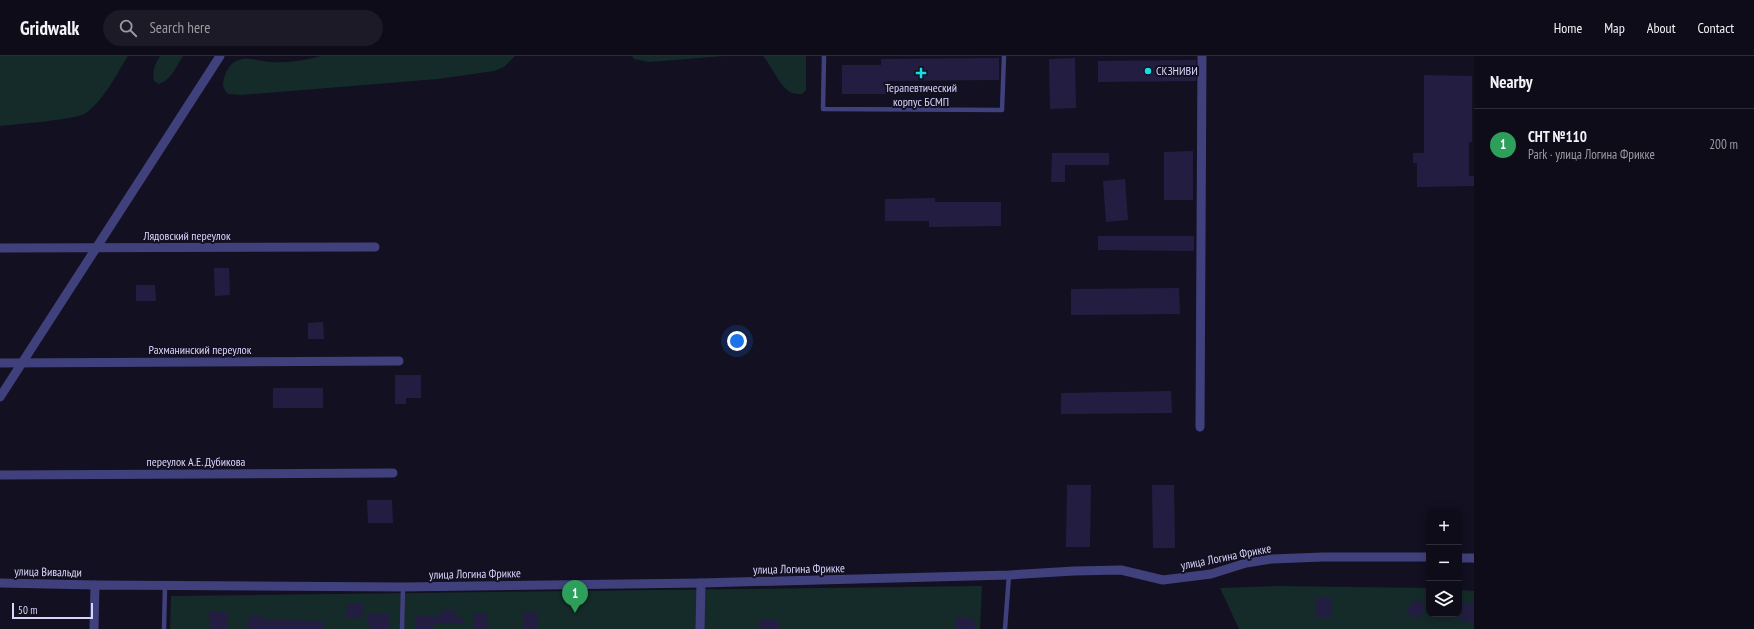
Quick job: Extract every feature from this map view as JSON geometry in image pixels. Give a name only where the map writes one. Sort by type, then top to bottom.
[{"type":"street","points":[[0,398],[220,56]]},
{"type":"street","points":[[1200,426],[1202,56]]},
{"type":"street","name":"Лядовский переулок","points":[[0,248],[96,249],[375,247]]},
{"type":"street","name":"Рахманинский переулок","points":[[0,364],[399,361]]},
{"type":"street","name":"переулок А.Е. Дубикова","points":[[0,475],[392,473]]},
{"type":"street","name":"улица Логина Фрикке","points":[[165,586],[402,588],[701,583],[1009,575],[1121,570],[1163,580],[1211,574],[1246,563],[1272,559],[1323,557],[1426,558]]},
{"type":"street","points":[[1462,558],[1474,558]]},
{"type":"street","name":"улица Вивальди","points":[[0,582],[165,586]]},
{"type":"street","points":[[700,629],[701,583]]},
{"type":"street","points":[[94,629],[95,585]]},
{"type":"lane","points":[[824,56],[822,109],[1002,110],[1004,56]]},
{"type":"lane","points":[[1005,629],[1009,575]]},
{"type":"lane","points":[[164,629],[165,586]]},
{"type":"lane","points":[[402,588],[402,629]]},
{"type":"green space","points":[[0,56],[128,56],[104,94],[86,113],[58,120],[0,126]]},
{"type":"green space","points":[[160,56],[183,56],[170,76],[159,84],[154,81],[153,74],[155,65]]},
{"type":"green space","points":[[320,56],[515,56],[504,67],[494,71],[438,79],[241,95],[228,94],[223,87],[224,78],[228,68],[236,61],[249,59],[282,62]]},
{"type":"green space","points":[[632,56],[724,56],[649,62],[634,59]]},
{"type":"green space","points":[[763,56],[806,56],[806,90],[802,94],[793,93],[784,87]]},
{"type":"green space","points":[[982,586],[980,629],[170,629],[171,596]]},
{"type":"green space","points":[[1278,586],[1426,588],[1426,617],[1462,617],[1462,590],[1474,591],[1474,629],[1239,629],[1220,588]]},
{"type":"building","name":"Терапевтический корпус БСМП","points":[[999,58],[999,80],[888,81],[888,94],[842,94],[842,65],[881,65],[881,59]]},
{"type":"building","points":[[1075,58],[1076,108],[1050,109],[1049,59]]},
{"type":"building","name":"СКЗНИВИ","points":[[1196,60],[1196,81],[1098,82],[1098,61]]},
{"type":"building","points":[[1424,75],[1472,76],[1472,142],[1469,142],[1469,176],[1474,176],[1474,186],[1417,187],[1417,163],[1413,163],[1413,153],[1424,153]]},
{"type":"building","points":[[1193,151],[1193,200],[1164,200],[1164,152]]},
{"type":"building","points":[[1052,153],[1109,153],[1109,165],[1065,165],[1065,182],[1051,182]]},
{"type":"building","points":[[1125,179],[1128,220],[1106,222],[1103,181]]},
{"type":"building","points":[[935,198],[935,202],[1001,202],[1001,226],[929,227],[929,221],[885,221],[885,199]]},
{"type":"building","points":[[1098,236],[1194,236],[1194,251],[1098,250]]},
{"type":"building","points":[[214,268],[229,268],[230,295],[215,296]]},
{"type":"building","points":[[136,285],[155,285],[156,301],[136,301]]},
{"type":"building","points":[[1179,288],[1180,314],[1071,315],[1071,289]]},
{"type":"building","points":[[323,322],[324,339],[308,339],[308,323]]},
{"type":"building","points":[[395,375],[421,375],[421,398],[406,398],[406,404],[395,404]]},
{"type":"building","points":[[273,388],[323,388],[323,408],[273,408]]},
{"type":"building","points":[[1171,391],[1172,413],[1061,414],[1061,393]]},
{"type":"building","points":[[1067,485],[1091,485],[1090,547],[1066,547]]},
{"type":"building","points":[[1152,485],[1174,485],[1175,548],[1153,548]]},
{"type":"building","points":[[367,500],[392,500],[393,523],[368,523]]},
{"type":"building","points":[[1315,598],[1331,598],[1331,617],[1315,617]]},
{"type":"building","points":[[1414,599],[1426,606],[1419,619],[1406,613]]},
{"type":"building","points":[[1462,602],[1474,604],[1474,622],[1459,621],[1459,617],[1462,617]]},
{"type":"building","points":[[347,603],[364,603],[363,618],[346,618]]},
{"type":"building","points":[[441,610],[456,610],[456,617],[463,617],[463,624],[434,624],[434,629],[415,629],[416,615],[441,616]]},
{"type":"building","points":[[209,611],[228,611],[228,629],[209,629]]},
{"type":"building","points":[[523,611],[538,611],[538,629],[523,629]]},
{"type":"building","points":[[474,613],[488,614],[487,629],[473,629]]},
{"type":"building","points":[[368,614],[389,614],[389,629],[369,629]]},
{"type":"building","points":[[249,615],[261,616],[261,619],[324,621],[324,629],[248,629]]},
{"type":"building","points":[[956,618],[974,618],[975,629],[956,629]]},
{"type":"building","points":[[760,620],[778,620],[779,629],[760,629]]},
{"type":"place","name":"СКЗНИВИ","points":[[1148,71]]},
{"type":"place","name":"Терапевтический корпус БСМП","points":[[921,73]]},
{"type":"place","name":"СНТ №110","points":[[575,613]]}]
